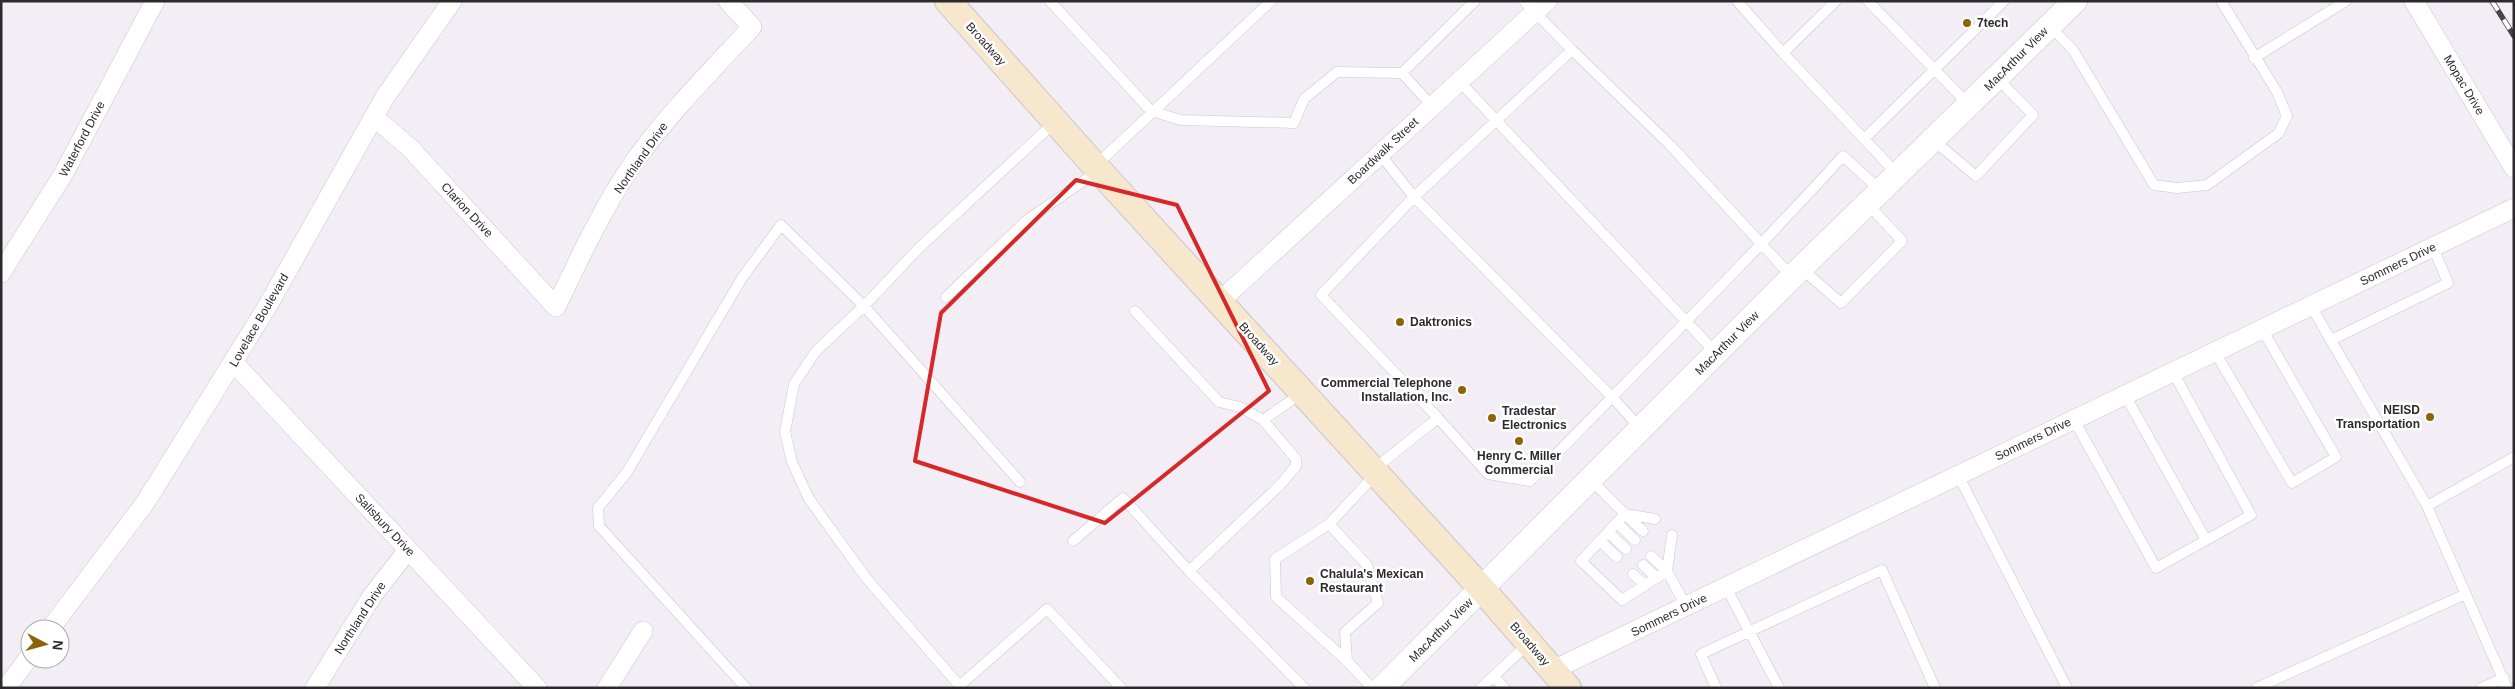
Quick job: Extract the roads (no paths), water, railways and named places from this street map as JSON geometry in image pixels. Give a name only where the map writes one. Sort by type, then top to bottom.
[{"type":"main road","name":"Broadway","points":[[948,1],[1097,168],[1220,300],[1482,589],[1561,679]]},
{"type":"street","name":"Waterford Drive","points":[[1,273],[64,173],[155,1]]},
{"type":"street","name":"Lovelace Boulevard","points":[[58,619],[145,503],[234,363],[385,97],[452,1]]},
{"type":"street","name":"Northland Drive","points":[[556,307],[595,227],[634,162],[681,103],[752,27],[728,1]]},
{"type":"street","name":"Mopac Drive","points":[[2414,1],[2514,168]]},
{"type":"street","name":"MacArthur View","points":[[1382,688],[1716,353],[2050,26],[2070,3]]},
{"type":"street","name":"Boardwalk Street","points":[[1220,300],[1459,81],[1535,5]]},
{"type":"street","name":"Clarion Drive","points":[[374,117],[410,148],[556,307]]},
{"type":"street","name":"Sommers Drive","points":[[1561,679],[1686,606],[2514,208]]},
{"type":"street","name":"Salisbury Drive","points":[[234,363],[537,688]]},
{"type":"street","name":"Northland Drive","points":[[315,688],[372,596],[408,550]]},
{"type":"street","points":[[607,688],[643,630]]},
{"type":"street","points":[[6,688],[20,669]]},
{"type":"lane","points":[[1050,1],[1151,111],[1181,120],[1294,123],[1304,99],[1337,72],[1402,73],[1474,1]]},
{"type":"lane","points":[[946,297],[1027,220],[1097,168],[1151,111],[1271,1]]},
{"type":"lane","points":[[1737,1],[1783,53],[1898,175]]},
{"type":"lane","points":[[1783,53],[1836,1]]},
{"type":"lane","points":[[1868,1],[1969,105]]},
{"type":"lane","points":[[1864,139],[2004,1]]},
{"type":"lane","points":[[2050,26],[2073,50],[2154,185],[2177,188],[2208,185],[2279,133],[2287,116],[2277,92],[2254,58],[2221,1]]},
{"type":"lane","points":[[2254,58],[2346,1]]},
{"type":"lane","points":[[1535,5],[1572,50],[1670,145],[1763,244],[1797,273],[1841,303],[1902,241],[1874,198],[1843,156],[1763,244],[1685,320],[1530,481],[1488,474],[1438,418],[1321,295],[1414,197],[1572,50]]},
{"type":"lane","points":[[1402,73],[1432,106]]},
{"type":"lane","points":[[1933,140],[1976,176],[2033,115],[1997,78]]},
{"type":"lane","points":[[1459,81],[1497,119],[1716,353]]},
{"type":"lane","points":[[1056,122],[919,248],[864,306],[816,351],[794,384],[785,432],[790,454],[809,499],[856,563],[957,686],[1047,609],[1121,688]]},
{"type":"lane","points":[[1380,154],[1414,197],[1612,396],[1641,429]]},
{"type":"lane","points":[[746,688],[599,526],[598,508],[627,472],[742,278],[781,225],[864,306],[1020,482]]},
{"type":"lane","points":[[2331,340],[2448,283],[2433,247]]},
{"type":"lane","points":[[2310,306],[2428,506],[2506,683],[2481,688]]},
{"type":"lane","points":[[1135,311],[1219,402],[1240,406],[1263,420],[1296,459],[1296,466],[1280,485],[1189,571]]},
{"type":"lane","points":[[2215,352],[2292,483],[2336,457],[2262,329]]},
{"type":"lane","points":[[2074,420],[2156,568],[2251,515],[2173,372]]},
{"type":"lane","points":[[1263,420],[1302,392]]},
{"type":"lane","points":[[2125,395],[2206,540]]},
{"type":"lane","points":[[1372,688],[1347,661],[1276,597],[1275,559],[1329,524],[1374,472],[1438,418]]},
{"type":"lane","points":[[2428,506],[2514,457]]},
{"type":"lane","points":[[1958,475],[2067,688]]},
{"type":"lane","points":[[1591,480],[1643,531]]},
{"type":"lane","points":[[1073,541],[1123,498],[1189,571],[1304,688]]},
{"type":"lane","points":[[1625,514],[1656,519]]},
{"type":"lane","points":[[1625,514],[1581,561],[1622,600],[1667,571]]},
{"type":"lane","points":[[1617,523],[1635,540]]},
{"type":"lane","points":[[1329,524],[1367,565],[1378,603],[1345,632],[1347,661]]},
{"type":"lane","points":[[1608,532],[1626,549]]},
{"type":"lane","points":[[1667,571],[1672,535]]},
{"type":"lane","points":[[1600,541],[1617,557]]},
{"type":"lane","points":[[1660,547],[1669,555]]},
{"type":"lane","points":[[1651,556],[1667,571],[1686,606]]},
{"type":"lane","points":[[1643,564],[1656,578]]},
{"type":"lane","points":[[1716,688],[1701,654],[1882,570],[1935,688]]},
{"type":"lane","points":[[1634,574],[1645,585]]},
{"type":"lane","points":[[1726,587],[1779,688]]},
{"type":"lane","points":[[2256,688],[2466,594]]},
{"type":"lane","points":[[1482,688],[1529,643]]},
{"type":"lane","points":[[1494,676],[1504,688]]},
{"type":"railway","points":[[2492,1],[2514,36]]},
{"type":"place","name":"7tech","points":[[1967,23]]},
{"type":"place","name":"Daktronics","points":[[1400,322]]},
{"type":"place","name":"Commercial Telephone Installation, Inc.","points":[[1462,390]]},
{"type":"place","name":"NEISD Transportation","points":[[2430,417]]},
{"type":"place","name":"Tradestar Electronics","points":[[1492,418]]},
{"type":"place","name":"Henry C. Miller Commercial","points":[[1519,441]]},
{"type":"place","name":"Chalula's Mexican Restaurant","points":[[1310,581]]}]
